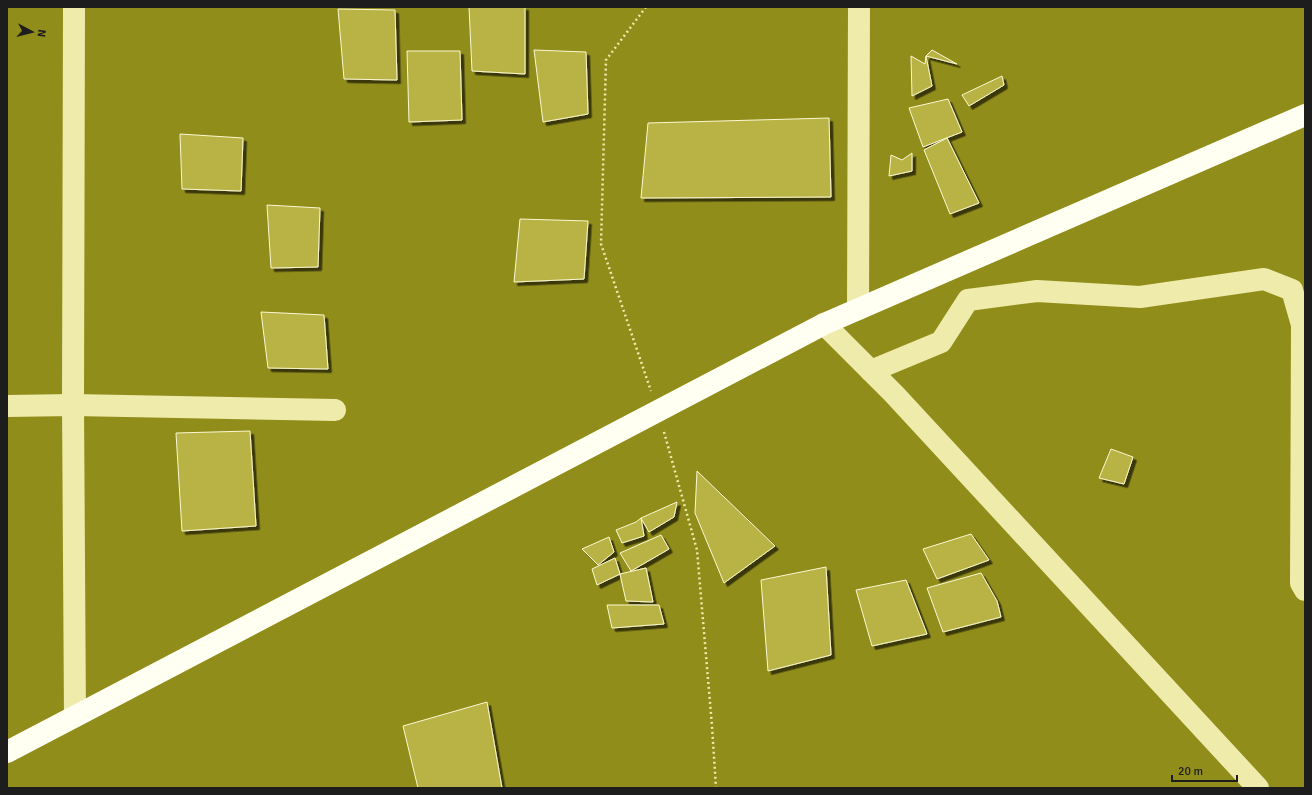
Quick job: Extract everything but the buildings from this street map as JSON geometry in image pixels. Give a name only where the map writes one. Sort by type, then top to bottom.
[{"type":"main road","points":[[7,752],[824,324],[1305,115]]},
{"type":"street","points":[[74,7],[73,405],[75,716]]},
{"type":"street","points":[[858,309],[859,7]]},
{"type":"street","points":[[871,371],[941,342],[968,300],[1037,290],[1140,297],[1264,279],[1292,290],[1302,325],[1301,583],[1305,590]]},
{"type":"street","points":[[824,324],[900,400],[1258,788]]},
{"type":"street","points":[[7,406],[73,405],[335,410]]}]
